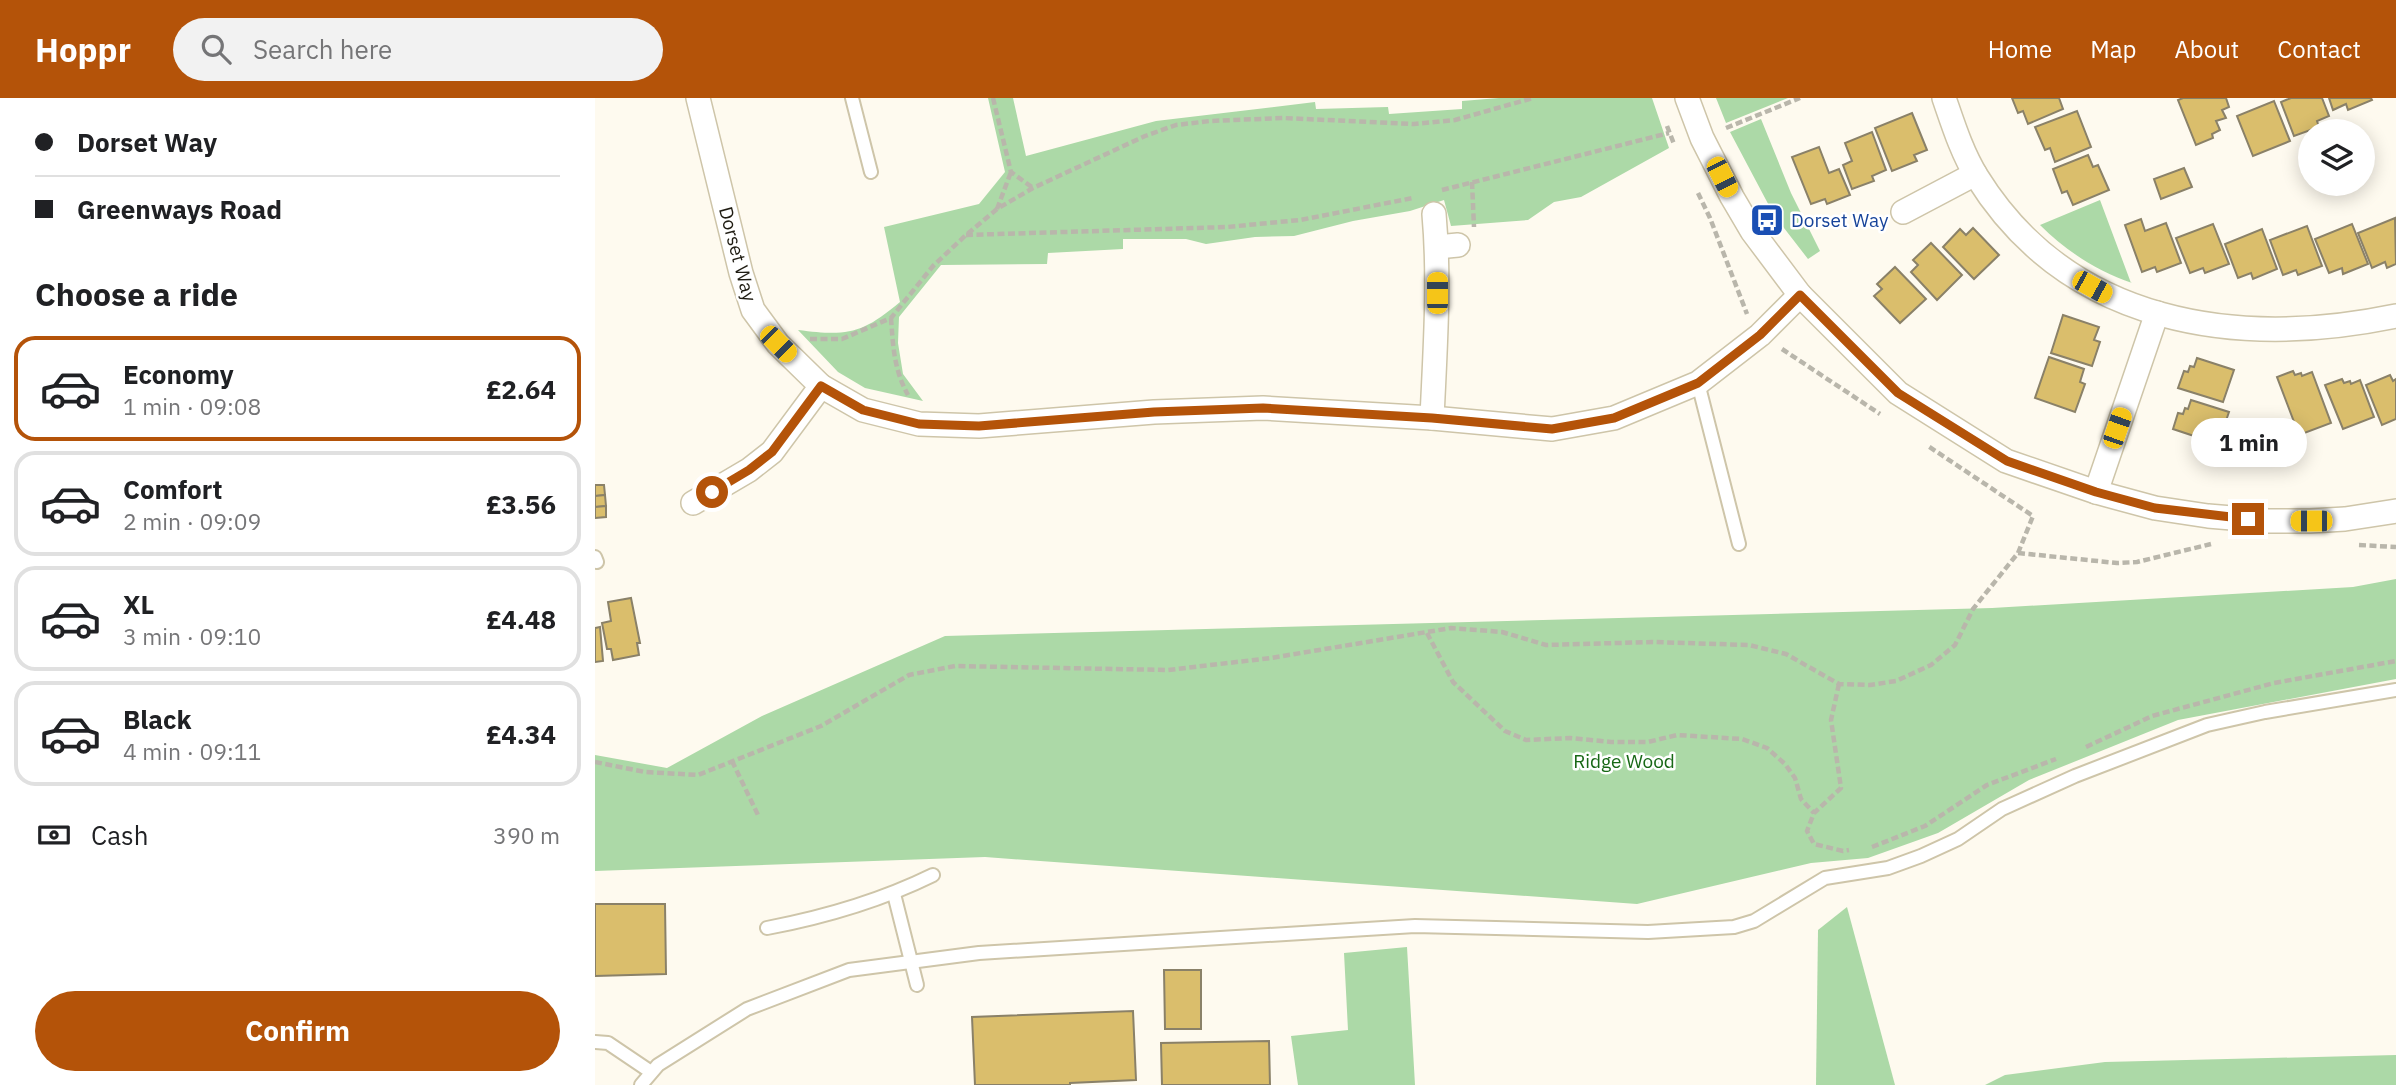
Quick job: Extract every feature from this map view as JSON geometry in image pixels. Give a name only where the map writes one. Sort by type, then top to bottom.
[{"type":"street","name":"Dorset Way","points":[[698,98],[753,310],[778,344],[821,386],[863,410],[919,424],[979,426],[1154,412],[1263,408],[1432,418],[1552,429],[1614,418],[1698,383],[1760,335],[1800,295]]},
{"type":"street","points":[[1687,98],[1702,138],[1752,231],[1800,295],[1898,393],[2007,461],[2096,492],[2155,508],[2208,516],[2268,521],[2345,519],[2396,511]]},
{"type":"street","points":[[1944,98],[1975,174],[2001,211],[2032,245],[2070,275],[2114,299],[2157,313],[2215,325],[2305,330],[2396,316]]},
{"type":"street","points":[[1903,212],[1975,174]]},
{"type":"street","points":[[1431,200],[1448,246],[1432,418]]},
{"type":"street","points":[[2096,492],[2157,313]]},
{"type":"street","points":[[693,503],[749,470],[772,452],[821,386]]},
{"type":"lane","points":[[852,98],[871,172]]},
{"type":"lane","points":[[1698,383],[1739,544]]},
{"type":"lane","points":[[641,1085],[658,1065],[747,1009],[849,970],[911,961],[979,953],[1415,926],[1648,932],[1734,927],[1754,921],[1825,878],[1888,868],[1921,856],[1958,839],[2002,808],[2075,776],[2207,725],[2265,712],[2396,690]]},
{"type":"lane","points":[[767,928],[819,918],[894,894],[933,875]]},
{"type":"lane","points":[[894,894],[917,985]]},
{"type":"lane","points":[[595,1042],[608,1043],[651,1072]]},
{"type":"path","points":[[993,98],[1011,172],[997,209]]},
{"type":"path","points":[[778,344],[817,338],[842,339],[891,318],[933,266],[997,209],[1033,188],[1145,136],[1176,125],[1283,118],[1414,124],[1455,120],[1533,98]]},
{"type":"path","points":[[1702,138],[1800,98]]},
{"type":"path","points":[[1666,119],[1675,145]]},
{"type":"path","points":[[966,235],[1227,227],[1300,220],[1431,200],[1472,182],[1669,133]]},
{"type":"path","points":[[1011,172],[1033,188]]},
{"type":"path","points":[[1448,246],[1474,230],[1472,182]]},
{"type":"path","points":[[1692,182],[1710,218],[1746,312],[1760,335]]},
{"type":"path","points":[[891,318],[893,354],[898,378],[915,406],[919,424]]},
{"type":"path","points":[[595,762],[645,772],[698,775],[821,726],[909,675],[955,666],[1168,670],[1283,656],[1451,628],[1502,632],[1546,645],[1653,642],[1749,645],[1786,654],[1839,684],[1870,685],[1896,681],[1931,665],[1955,645],[1973,610],[2018,553],[2033,516]]},
{"type":"path","points":[[2018,553],[2137,562],[2214,543]]},
{"type":"path","points":[[2347,544],[2396,547]]},
{"type":"path","points":[[1427,633],[1453,682],[1505,731],[1525,740],[1570,737],[1611,742],[1648,742],[1677,735],[1742,739],[1767,748],[1785,764],[1795,778],[1801,799],[1814,813]]},
{"type":"path","points":[[1815,844],[1807,831],[1814,813],[1841,788],[1831,720],[1839,684]]},
{"type":"path","points":[[732,761],[758,815]]},
{"type":"green space","points":[[988,98],[1013,98],[1026,156],[1156,121],[1315,102],[1316,109],[1388,107],[1389,114],[1462,109],[1462,101],[1499,98],[1652,98],[1669,148],[1581,197],[1554,202],[1528,220],[1451,226],[1444,200],[1410,211],[1353,221],[1294,236],[1255,237],[1206,244],[1186,239],[1123,239],[1123,249],[1048,253],[1047,264],[941,265],[899,317],[898,343],[903,374],[923,401],[865,388],[838,372],[798,330],[829,333],[852,331],[874,321],[900,302],[884,227],[979,204],[1005,172]]},
{"type":"green space","points":[[1716,98],[1788,98],[1726,123]]},
{"type":"green space","points":[[1761,119],[1791,193],[1820,251],[1808,259],[1774,215],[1730,132]]},
{"type":"green space","points":[[2100,200],[2131,283],[2083,259],[2040,225]]},
{"type":"green space","name":"Ridge Wood","points":[[2396,579],[2396,679],[2178,720],[2029,780],[1938,833],[1868,858],[1811,863],[1637,904],[985,857],[595,871],[595,755],[667,768],[762,716],[945,636],[1992,608],[2353,587]]},
{"type":"green space","points":[[1847,907],[1895,1085],[1816,1085],[1818,930]]},
{"type":"green space","points":[[1407,947],[1415,1085],[1298,1085],[1291,1036],[1348,1030],[1344,953]]},
{"type":"green space","points":[[2396,1055],[2396,1085],[1985,1085],[2005,1075],[2105,1062]]},
{"type":"building","points":[[2012,98],[2059,98],[2063,109],[2028,124],[2023,111],[2018,113]]},
{"type":"building","points":[[2226,98],[2229,107],[2222,110],[2226,118],[2216,121],[2220,130],[2212,134],[2213,138],[2196,145],[2178,100]]},
{"type":"building","points":[[2291,98],[2322,98],[2329,116],[2322,119],[2298,119],[2298,135],[2294,136],[2281,102]]},
{"type":"building","points":[[2329,98],[2372,100],[2348,110],[2346,104],[2333,110]]},
{"type":"building","points":[[2274,101],[2290,141],[2253,156],[2237,116]]},
{"type":"building","points":[[2077,111],[2091,147],[2055,162],[2050,148],[2045,150],[2035,127]]},
{"type":"building","points":[[1912,113],[1927,150],[1914,155],[1917,161],[1892,171],[1875,128]]},
{"type":"building","points":[[1872,132],[1886,170],[1872,176],[1874,181],[1852,189],[1843,165],[1852,161],[1845,143]]},
{"type":"building","points":[[1819,147],[1829,173],[1839,169],[1850,195],[1827,204],[1825,199],[1811,204],[1792,157]]},
{"type":"building","points":[[2088,155],[2093,167],[2098,165],[2109,190],[2073,205],[2067,191],[2062,193],[2053,169]]},
{"type":"building","points":[[2184,168],[2192,187],[2161,199],[2154,179]]},
{"type":"building","points":[[2395,218],[2396,264],[2387,268],[2385,262],[2372,268],[2358,233]]},
{"type":"building","points":[[2141,219],[2145,231],[2166,223],[2181,263],[2157,272],[2155,267],[2142,272],[2125,225]]},
{"type":"building","points":[[2213,224],[2229,264],[2205,273],[2203,268],[2190,273],[2176,238]]},
{"type":"building","points":[[2352,224],[2368,264],[2343,274],[2342,268],[2329,273],[2315,239]]},
{"type":"building","points":[[2307,226],[2322,266],[2298,275],[2296,270],[2283,275],[2270,240]]},
{"type":"building","points":[[1973,228],[1999,255],[1974,279],[1943,247],[1960,229],[1966,235]]},
{"type":"building","points":[[2262,229],[2277,269],[2253,279],[2251,273],[2238,278],[2225,244]]},
{"type":"building","points":[[1931,243],[1962,275],[1937,300],[1911,272],[1918,265],[1913,260]]},
{"type":"building","points":[[1895,267],[1926,299],[1900,323],[1874,296],[1882,289],[1877,284]]},
{"type":"building","points":[[2063,315],[2099,327],[2094,340],[2100,342],[2092,366],[2051,353]]},
{"type":"building","points":[[2049,357],[2084,369],[2080,382],[2085,384],[2075,412],[2035,398]]},
{"type":"building","points":[[2197,358],[2234,370],[2223,402],[2178,388],[2184,371],[2188,372],[2190,366],[2194,367]]},
{"type":"building","points":[[2293,371],[2295,375],[2301,373],[2302,376],[2312,372],[2331,423],[2299,435],[2277,377]]},
{"type":"building","points":[[2390,375],[2393,381],[2396,379],[2396,419],[2382,425],[2366,385]]},
{"type":"building","points":[[2342,379],[2344,383],[2350,381],[2351,384],[2360,380],[2374,417],[2343,429],[2325,385]]},
{"type":"building","points":[[2191,400],[2229,412],[2218,444],[2173,429],[2178,413],[2183,414],[2185,408],[2188,409]]},
{"type":"building","points":[[595,485],[604,485],[605,495],[595,496]]},
{"type":"building","points":[[605,495],[606,506],[595,507],[595,496]]},
{"type":"building","points":[[606,506],[606,517],[595,518],[595,507]]},
{"type":"building","points":[[631,598],[640,643],[637,643],[639,655],[613,660],[611,649],[607,649],[602,623],[611,621],[608,602]]},
{"type":"building","points":[[600,627],[603,661],[595,662],[595,628]]},
{"type":"building","points":[[595,904],[665,904],[666,974],[595,976]]},
{"type":"building","points":[[1164,970],[1201,970],[1201,1029],[1165,1029]]},
{"type":"building","points":[[1133,1011],[1136,1080],[1070,1085],[975,1085],[972,1017]]},
{"type":"building","points":[[1269,1041],[1270,1085],[1162,1085],[1161,1043]]},
{"type":"place","name":"Dorset Way","points":[[1767,220]]},
{"type":"route","points":[[712,492],[749,470],[772,452],[821,386],[863,410],[919,424],[979,426],[1154,412],[1263,408],[1432,418],[1552,429],[1614,418],[1698,383],[1760,335],[1800,295],[1898,393],[2007,461],[2096,492],[2155,508],[2248,519]]}]
